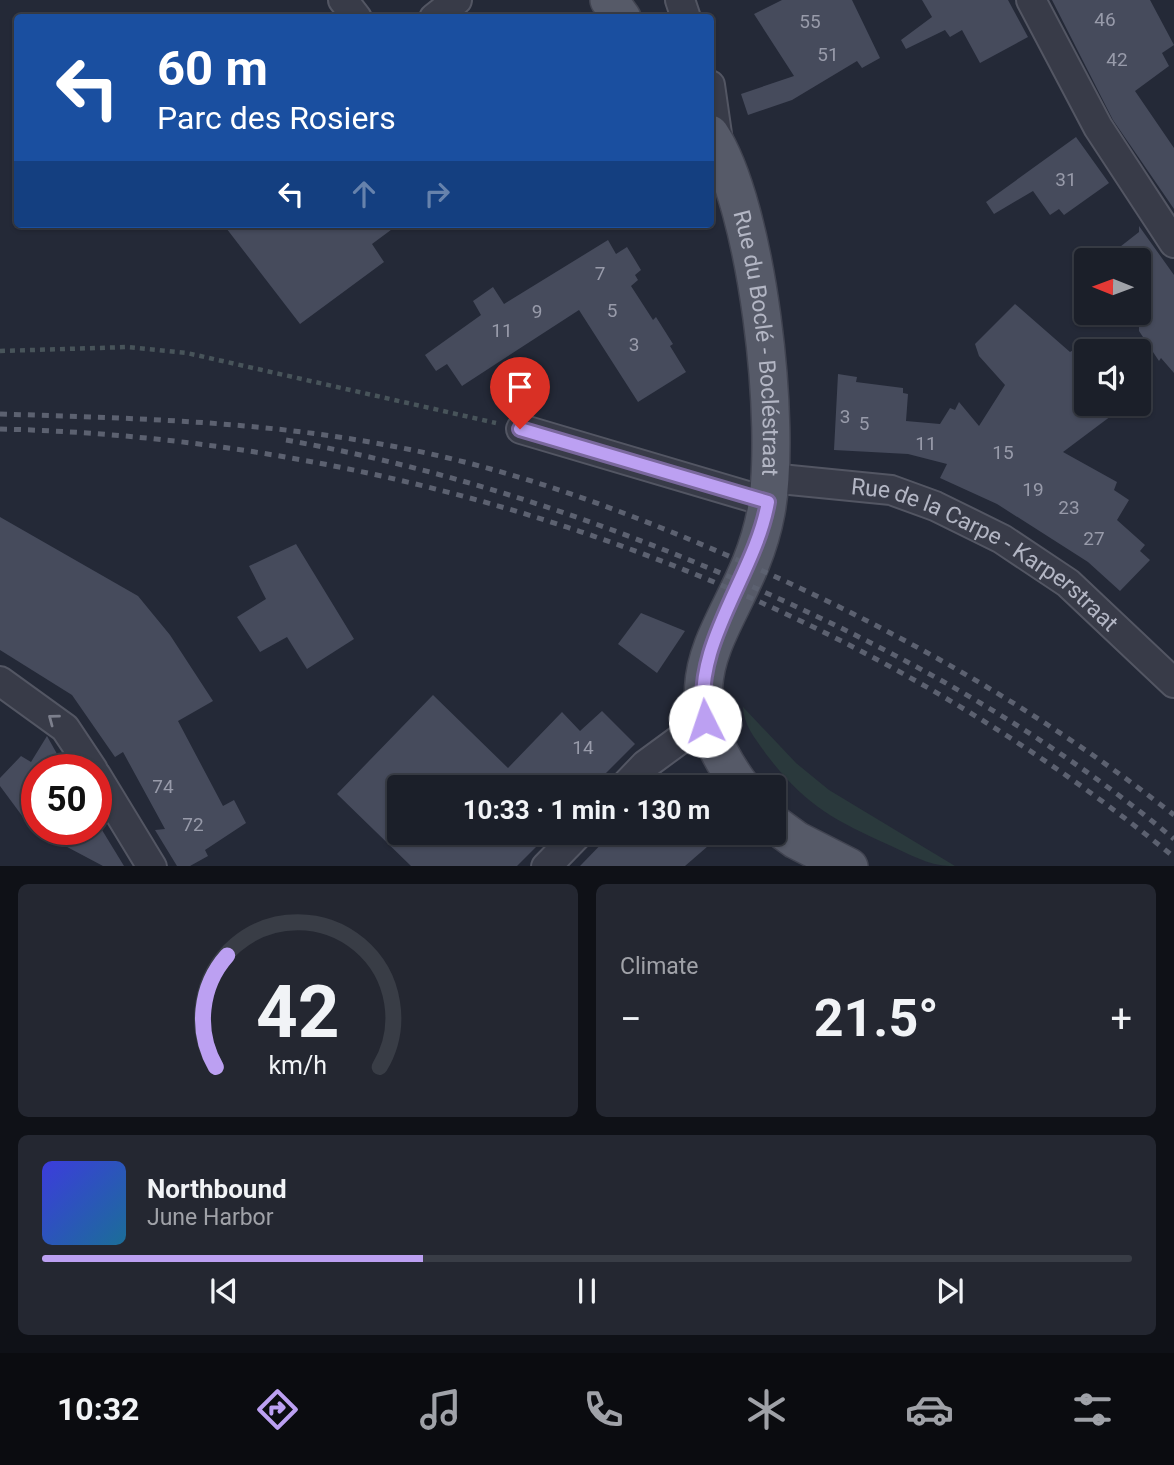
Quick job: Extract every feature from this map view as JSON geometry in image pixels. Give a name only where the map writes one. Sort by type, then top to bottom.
[{"type":"main road","name":"Rue du Boclé - Bocléstraat","points":[[705,721],[702,701],[705,670],[759,537],[769,490],[769,395],[756,283],[736,194],[715,141]]},
{"type":"main road","points":[[705,721],[721,757],[733,775]]},
{"type":"main road","points":[[786,833],[849,866]]},
{"type":"street","points":[[439,14],[457,0]]},
{"type":"street","points":[[1031,0],[1098,127],[1174,243]]},
{"type":"street","name":"Rue de la Carpe - Karperstraat","points":[[520,429],[769,490],[891,490],[935,506],[1002,539],[1068,583],[1174,684]]},
{"type":"street","points":[[0,681],[65,728],[82,754]]},
{"type":"street","points":[[635,775],[705,721]]},
{"type":"street","points":[[112,801],[152,866]]},
{"type":"street","points":[[550,865],[568,845]]},
{"type":"path","points":[[0,351],[116,347],[187,353],[520,429]]},
{"type":"shaded area","points":[[743,707],[796,763],[829,790],[955,866],[938,865],[913,856],[851,827],[821,809],[794,786],[766,754],[754,737]]},
{"type":"building","points":[[782,0],[852,0],[880,58],[862,68],[857,61],[792,100],[748,115],[741,94],[794,76],[754,14]]},
{"type":"building","points":[[922,0],[1008,0],[1028,37],[980,63],[962,30],[950,37],[945,30],[906,49],[901,40],[932,17]]},
{"type":"building","points":[[1052,0],[1150,0],[1174,45],[1162,53],[1169,66],[1135,91],[1174,148],[1174,209],[1113,120]]},
{"type":"building","points":[[1076,137],[1109,183],[1064,215],[1059,209],[1050,215],[1033,191],[994,214],[986,202]]},
{"type":"building","points":[[1139,226],[1174,275],[1174,373],[1161,358],[1159,361],[1151,349],[1151,339],[1144,339],[1139,331],[1139,326],[1152,326],[1152,248],[1119,248],[1139,232]]},
{"type":"building","points":[[226,228],[394,228],[372,244],[384,262],[300,324]]},
{"type":"building","points":[[608,240],[616,254],[627,247],[641,270],[635,275],[638,280],[631,286],[653,320],[656,317],[686,372],[638,402],[579,310],[462,386],[447,364],[436,371],[425,355],[481,315],[473,301],[493,287],[504,304]]},
{"type":"building","points":[[1015,304],[1070,352],[1074,350],[1074,416],[1111,416],[1063,452],[1117,482],[1114,490],[1129,500],[1117,520],[1145,545],[1140,551],[1150,560],[1120,591],[1088,562],[997,504],[940,478],[947,464],[908,454],[834,450],[838,374],[857,377],[856,382],[903,388],[903,393],[908,394],[906,421],[940,424],[950,408],[955,410],[959,402],[979,426],[1005,385],[979,356],[975,344]]},
{"type":"building","points":[[0,517],[138,596],[170,635],[213,701],[178,721],[223,806],[234,800],[246,823],[205,850],[208,856],[190,866],[177,866],[155,830],[165,829],[123,752],[115,757],[72,695],[0,650]]},
{"type":"building","points":[[296,544],[354,639],[307,669],[287,637],[260,652],[237,617],[266,599],[249,566]]},
{"type":"building","points":[[641,613],[685,631],[657,673],[618,644]]},
{"type":"building","points":[[433,695],[508,768],[562,712],[580,731],[602,711],[635,744],[604,775],[387,775],[387,843],[337,794]]},
{"type":"building","points":[[47,736],[57,754],[36,754]]},
{"type":"building","points":[[21,756],[21,814],[0,786],[0,778]]},
{"type":"building","points":[[63,845],[111,845],[124,866],[103,866]]},
{"type":"building","points":[[389,845],[538,845],[517,866],[411,866]]},
{"type":"building","points":[[600,845],[709,845],[685,866],[580,866]]},
{"type":"railway","points":[[0,414],[194,422],[338,437],[473,464],[600,504],[724,554],[901,638],[1068,738],[1174,815]]},
{"type":"railway","points":[[0,429],[158,439],[315,462],[470,498],[622,546],[770,606],[912,678],[1047,762],[1174,857]]},
{"type":"railway","points":[[286,440],[406,466],[524,500],[640,540],[753,587],[865,640],[973,698],[1076,764],[1174,839]]},
{"type":"route","points":[[520,429],[768,502],[759,537],[705,670],[702,701],[705,721]]}]
